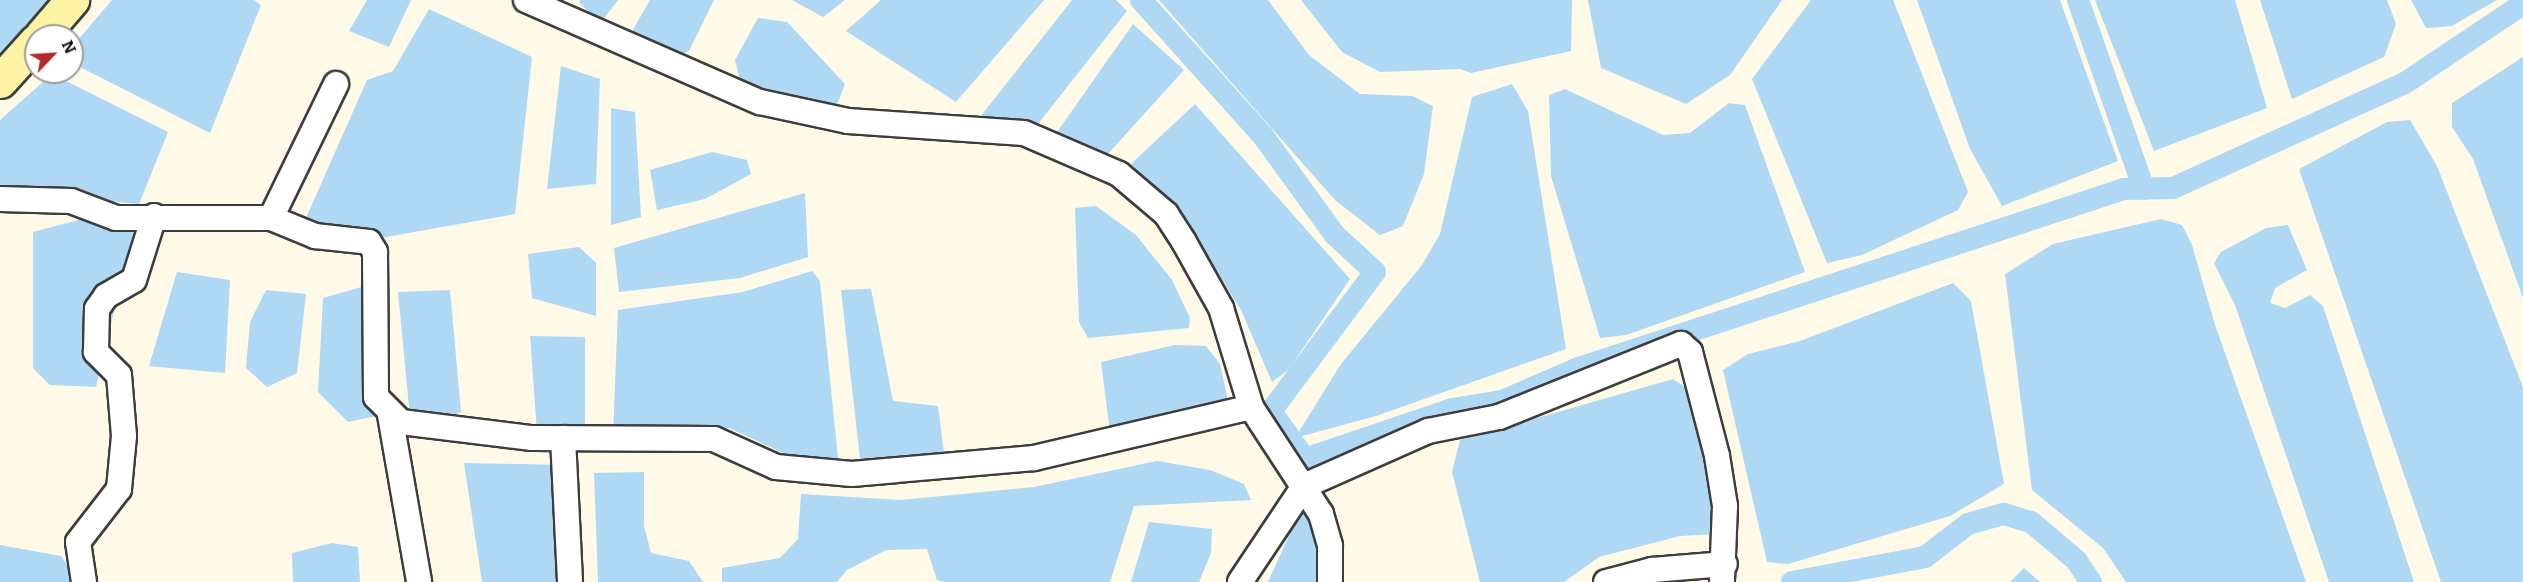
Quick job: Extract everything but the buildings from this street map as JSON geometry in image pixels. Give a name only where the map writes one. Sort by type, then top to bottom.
[{"type":"street","points":[[51,24],[72,0]]},
{"type":"street","points":[[526,0],[760,102],[848,121],[1024,133],[1119,174],[1166,214],[1221,308],[1251,407],[1304,486],[1326,529],[1330,582]]},
{"type":"street","points":[[0,81],[24,54]]},
{"type":"street","points":[[271,218],[336,84]]},
{"type":"street","points":[[0,199],[71,201],[116,218],[154,216],[271,218],[315,236],[369,242],[375,249],[375,392],[390,415],[419,582]]},
{"type":"street","points":[[84,582],[78,542],[118,489],[124,436],[120,375],[96,352],[97,309],[106,296],[134,280],[154,216]]},
{"type":"street","points":[[1240,582],[1304,486],[1428,431],[1499,417],[1686,345],[1719,466],[1725,506],[1723,574],[1652,570],[1606,582]]},
{"type":"street","points":[[390,415],[401,422],[563,438],[714,439],[767,465],[852,474],[1034,458],[1251,407]]},
{"type":"street","points":[[563,438],[570,582]]},
{"type":"water","points":[[0,0],[64,0],[41,24],[24,24],[24,41],[0,66]]},
{"type":"water","points":[[112,0],[254,0],[261,5],[210,133],[84,69],[84,33]]},
{"type":"water","points":[[367,0],[411,0],[389,47],[349,31]]},
{"type":"water","points":[[580,0],[618,0],[600,24],[579,2]]},
{"type":"water","points":[[650,0],[714,0],[689,51],[673,58],[630,35]]},
{"type":"water","points":[[792,0],[845,0],[823,17]]},
{"type":"water","points":[[881,0],[1044,0],[956,102],[846,31]]},
{"type":"water","points":[[1072,0],[1116,0],[1127,11],[1034,129],[977,121]]},
{"type":"water","points":[[1159,0],[1268,0],[1309,55],[1360,94],[1412,96],[1433,106],[1424,174],[1403,226],[1380,235],[1335,200]]},
{"type":"water","points":[[1301,0],[1572,0],[1571,51],[1471,73],[1460,69],[1380,72],[1342,52]]},
{"type":"water","points":[[1588,0],[1782,0],[1730,75],[1686,104],[1601,68]]},
{"type":"water","points":[[1811,0],[1893,0],[1968,192],[1958,210],[1862,255],[1827,263],[1752,79]]},
{"type":"water","points":[[1917,0],[2060,0],[2118,161],[2002,206],[1970,149]]},
{"type":"water","points":[[2095,0],[2235,0],[2267,108],[2154,151]]},
{"type":"water","points":[[2260,0],[2387,0],[2396,24],[2384,57],[2292,99]]},
{"type":"water","points":[[2411,0],[2497,0],[2452,26],[2426,28]]},
{"type":"water","points":[[429,9],[532,57],[515,214],[352,243],[302,227],[367,80],[393,71]]},
{"type":"water","points":[[758,18],[787,22],[845,84],[833,115],[742,88],[735,60]]},
{"type":"water","points":[[1133,24],[1184,70],[1106,156],[1057,132]]},
{"type":"water","points":[[2523,57],[2523,298],[2473,159],[2452,127],[2452,103]]},
{"type":"water","points":[[561,66],[600,79],[596,184],[547,189]]},
{"type":"water","points":[[41,84],[72,84],[168,132],[139,204],[0,191],[0,120]]},
{"type":"water","points":[[1512,84],[1528,111],[1566,349],[1376,416],[1295,438],[1341,364],[1422,265],[1440,234],[1472,97]]},
{"type":"water","points":[[1565,89],[1663,135],[1690,133],[1729,103],[1745,105],[1805,272],[1626,335],[1600,338],[1551,176],[1549,95]]},
{"type":"water","points":[[1195,104],[1350,279],[1289,369],[1272,382],[1241,310],[1185,219],[1131,164]]},
{"type":"water","points":[[611,108],[635,112],[641,217],[611,225]]},
{"type":"water","points":[[2410,120],[2437,166],[2523,387],[2523,582],[2441,582],[2299,169],[2387,122]]},
{"type":"water","points":[[712,152],[747,160],[751,174],[705,199],[657,210],[650,170]]},
{"type":"water","points":[[805,193],[808,257],[740,278],[619,292],[614,248]]},
{"type":"water","points":[[1096,206],[1136,235],[1172,280],[1190,318],[1189,328],[1088,338],[1079,322],[1075,208]]},
{"type":"water","points":[[2161,219],[2182,225],[2192,245],[2215,325],[2306,582],[2126,582],[2103,548],[2032,490],[2005,274],[2053,244]]},
{"type":"water","points":[[79,220],[134,229],[96,387],[50,385],[33,368],[33,232]]},
{"type":"water","points":[[2288,225],[2307,270],[2275,288],[2270,303],[2285,308],[2310,295],[2323,306],[2414,582],[2329,582],[2235,305],[2214,263],[2221,252],[2266,228]]},
{"type":"water","points":[[579,247],[596,263],[596,316],[532,298],[528,254]]},
{"type":"water","points":[[812,271],[820,281],[838,458],[814,467],[729,428],[613,433],[618,310],[743,292]]},
{"type":"water","points":[[177,272],[230,280],[225,373],[149,366]]},
{"type":"water","points":[[379,282],[385,414],[348,422],[318,392],[323,298]]},
{"type":"water","points":[[1953,283],[1971,301],[2004,484],[1950,516],[1788,564],[1767,562],[1723,370],[1748,354],[1800,341]]},
{"type":"water","points":[[871,289],[893,401],[938,406],[946,470],[862,477],[841,290]]},
{"type":"water","points":[[266,290],[306,294],[297,373],[267,387],[246,368],[250,322]]},
{"type":"water","points":[[450,290],[461,412],[443,419],[410,417],[398,292]]},
{"type":"water","points":[[530,336],[585,337],[585,425],[537,433]]},
{"type":"water","points":[[1175,345],[1206,346],[1220,364],[1232,419],[1111,440],[1101,362]]},
{"type":"water","points":[[1673,379],[1691,391],[1714,482],[1718,534],[1680,536],[1599,557],[1564,582],[1480,582],[1452,472],[1460,440]]},
{"type":"water","points":[[1157,461],[1210,470],[1244,484],[1251,500],[1134,506],[1110,582],[944,582],[937,580],[927,549],[886,550],[847,570],[837,582],[722,582],[722,568],[780,558],[798,539],[801,494],[901,500],[1034,487]]},
{"type":"water","points":[[464,463],[567,465],[579,582],[482,582]]},
{"type":"water","points":[[644,472],[644,526],[651,553],[689,561],[703,582],[598,582],[594,473]]},
{"type":"water","points":[[1302,507],[1321,523],[1328,582],[1268,582]]},
{"type":"water","points":[[1149,522],[1212,529],[1211,553],[1199,582],[1131,582]]},
{"type":"water","points":[[332,543],[358,547],[360,582],[293,582],[292,553]]},
{"type":"water","points":[[0,545],[61,556],[78,582],[0,582]]},
{"type":"water","points":[[2024,568],[2040,582],[2010,582]]},
{"type":"waterway","points":[[1141,0],[1263,136],[1335,235],[1375,272],[1271,411],[1305,459],[1452,409],[1502,401],[1579,368],[2124,189],[2173,188],[2405,83],[2523,4]]},
{"type":"waterway","points":[[2078,0],[2144,189]]},
{"type":"waterway","points":[[1792,582],[1925,557],[1968,524],[2004,514],[2031,522],[2076,560],[2091,582]]}]
